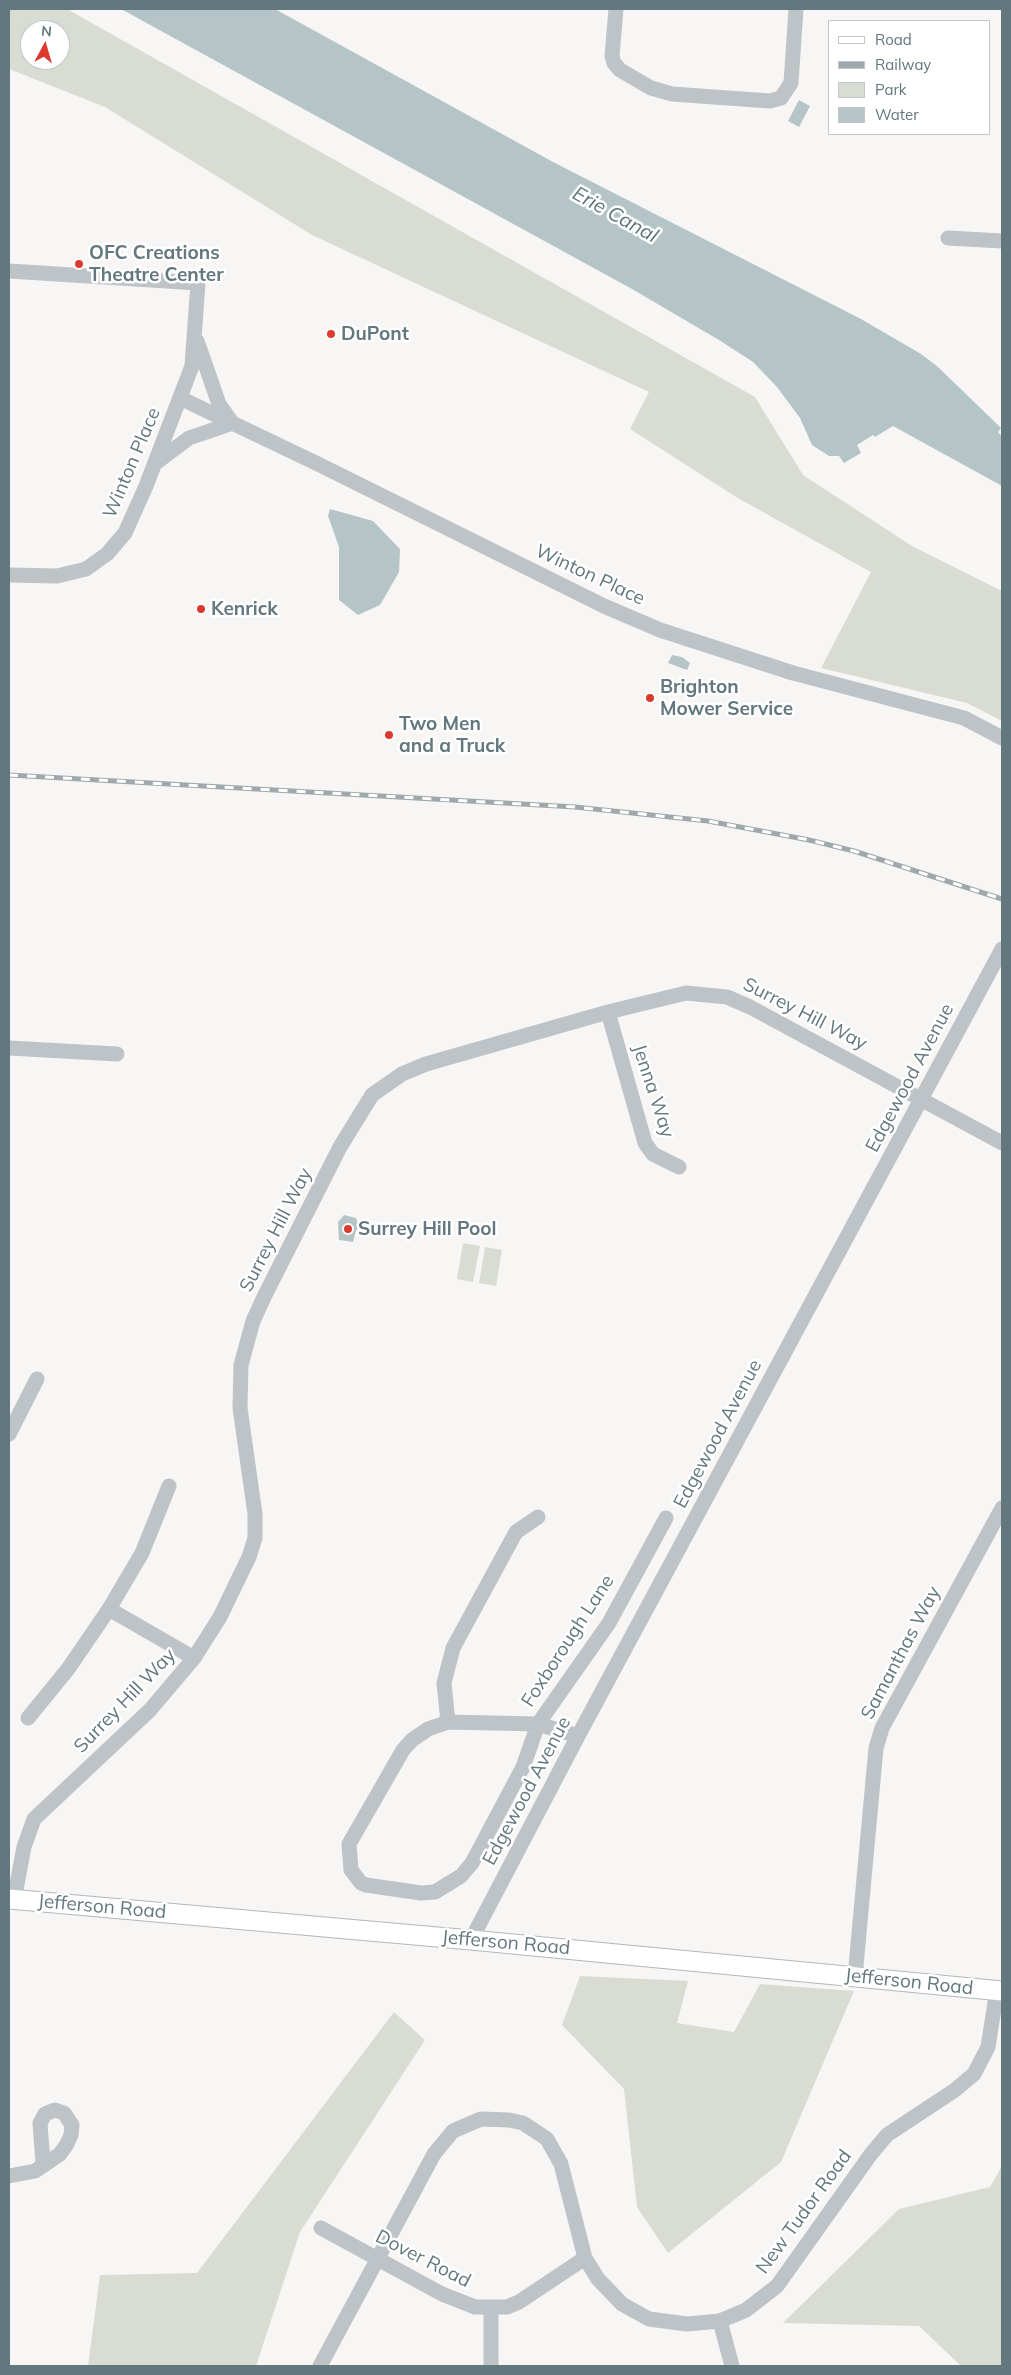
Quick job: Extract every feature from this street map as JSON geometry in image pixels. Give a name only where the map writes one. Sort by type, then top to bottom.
[{"type":"main road","name":"Jefferson Road","points":[[11,1900],[471,1940],[999,1991]]},
{"type":"street","points":[[616,9],[612,56],[614,63],[620,70],[651,88],[672,94],[770,101],[781,98],[790,83],[796,9]]},
{"type":"street","points":[[948,238],[1002,241]]},
{"type":"street","name":"Winton Place","points":[[9,271],[198,283],[192,366],[155,464],[125,533],[107,554],[86,569],[57,576],[9,575]]},
{"type":"street","points":[[155,464],[190,438],[233,423],[219,404],[194,335]]},
{"type":"street","name":"Winton Place","points":[[180,398],[604,606],[660,630],[793,673],[964,718],[1002,738]]},
{"type":"street","name":"Edgewood Avenue","points":[[471,1940],[578,1736],[1002,949]]},
{"type":"street","name":"Surrey Hill Way","points":[[11,1900],[24,1848],[34,1819],[150,1710],[194,1658],[220,1617],[248,1557],[254,1538],[253,1489],[240,1408],[241,1365],[253,1321],[340,1147],[372,1095],[402,1074],[426,1064],[608,1012],[686,993],[727,997],[750,1007],[922,1098],[1002,1143]]},
{"type":"street","name":"Jenna Way","points":[[608,1012],[645,1143],[653,1154],[679,1167]]},
{"type":"street","points":[[9,1048],[117,1054]]},
{"type":"street","points":[[9,1434],[37,1379]]},
{"type":"street","points":[[28,1718],[68,1668],[109,1608],[142,1553],[169,1486]]},
{"type":"street","name":"Samanthas Way","points":[[855,1977],[875,1755],[882,1728],[1002,1508]]},
{"type":"street","points":[[448,1722],[444,1683],[453,1648],[516,1532],[538,1517]]},
{"type":"street","name":"Foxborough Lane","points":[[578,1736],[538,1724],[609,1623],[666,1518]]},
{"type":"street","points":[[109,1608],[194,1658]]},
{"type":"street","points":[[448,1722],[538,1724],[523,1767],[472,1863],[461,1876],[442,1889],[428,1893],[395,1891],[361,1883],[351,1870],[349,1844],[404,1750],[422,1732],[448,1722]]},
{"type":"street","name":"New Tudor Road","points":[[585,2258],[610,2294],[637,2314],[664,2322],[687,2324],[720,2320],[746,2310],[777,2286],[871,2154],[888,2135],[955,2090],[974,2074],[988,2047],[999,1991]]},
{"type":"street","points":[[320,2366],[439,2147],[453,2131],[466,2124],[481,2120],[509,2120],[523,2123],[546,2139],[561,2164],[585,2258]]},
{"type":"street","points":[[9,2176],[30,2173],[43,2163]]},
{"type":"street","name":"Dover Road","points":[[320,2228],[461,2303],[491,2308],[507,2307],[519,2302],[585,2258]]},
{"type":"street","points":[[491,2308],[491,2366]]},
{"type":"street","points":[[720,2320],[732,2366]]},
{"type":"green space","points":[[9,9],[67,9],[755,397],[803,475],[912,546],[1002,591],[1002,721],[967,703],[821,668],[871,572],[736,497],[630,429],[649,392],[312,235],[105,107],[9,69]]},
{"type":"green space","points":[[463,1243],[480,1246],[473,1282],[457,1279]]},
{"type":"green space","points":[[485,1247],[502,1250],[496,1286],[479,1283]]},
{"type":"green space","points":[[580,1976],[688,1981],[677,2023],[734,2032],[760,1984],[854,1991],[781,2162],[668,2253],[637,2207],[624,2089],[562,2025]]},
{"type":"green space","points":[[394,2012],[425,2040],[300,2232],[256,2366],[88,2366],[100,2275],[197,2273]]},
{"type":"green space","points":[[1002,2166],[1002,2366],[961,2366],[919,2326],[783,2323],[899,2209],[990,2187]]},
{"type":"water","name":"Erie Canal","points":[[121,9],[275,9],[553,162],[861,319],[921,354],[938,367],[1001,428],[998,432],[1002,437],[1002,486],[893,426],[857,445],[861,453],[844,463],[839,456],[829,456],[812,445],[800,418],[777,387],[753,362],[719,340],[632,289]]},
{"type":"water","points":[[799,100],[810,106],[799,127],[788,121]]},
{"type":"water","points":[[330,509],[373,521],[400,549],[399,572],[380,605],[358,615],[339,600],[339,547],[328,516]]},
{"type":"water","points":[[672,655],[682,657],[690,663],[687,670],[668,663]]},
{"type":"water","name":"Surrey Hill Pool","points":[[344,1215],[356,1218],[360,1228],[356,1230],[353,1242],[339,1240],[338,1222]]},
{"type":"railway","points":[[9,775],[575,807],[708,821],[809,840],[854,851],[1002,899]]},
{"type":"place","name":"OFC Creations Theatre Center","points":[[79,264]]},
{"type":"place","name":"DuPont","points":[[331,334]]},
{"type":"place","name":"Kenrick","points":[[201,609]]},
{"type":"place","name":"Brighton Mower Service","points":[[650,698]]},
{"type":"place","name":"Two Men and a Truck","points":[[389,735]]},
{"type":"place","name":"Surrey Hill Pool","points":[[348,1229]]}]
